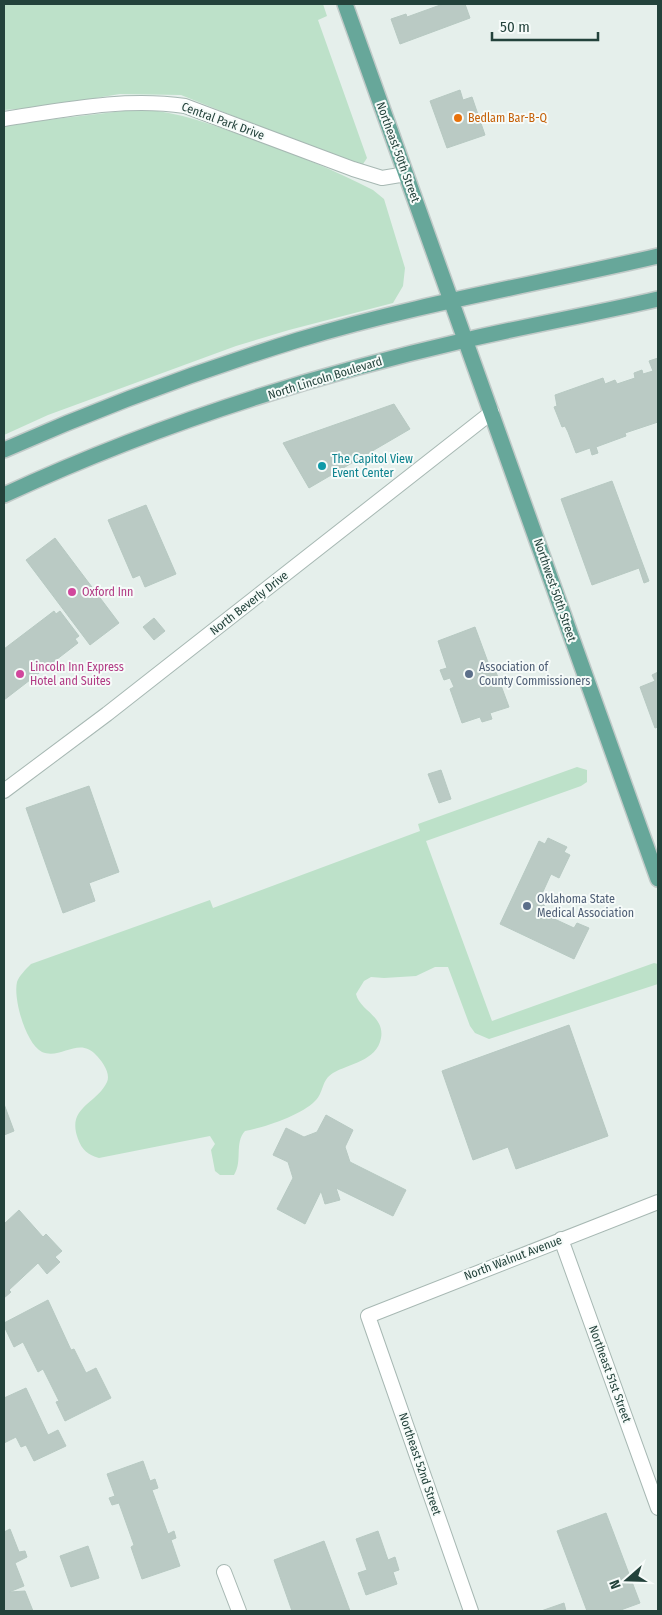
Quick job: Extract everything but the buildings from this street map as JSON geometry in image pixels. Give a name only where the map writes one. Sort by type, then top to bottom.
[{"type":"main road","name":"Northeast 50th Street","points":[[345,4],[451,301]]},
{"type":"main road","points":[[4,450],[119,402],[298,340],[451,301],[658,256]]},
{"type":"main road","name":"North Lincoln Boulevard","points":[[4,495],[114,449],[228,408],[308,382],[465,340],[658,299]]},
{"type":"main road","name":"Northwest 50th Street","points":[[451,301],[658,879]]},
{"type":"street","name":"Central Park Drive","points":[[4,119],[124,102],[158,102],[185,106],[382,178],[406,174]]},
{"type":"street","name":"North Beverly Drive","points":[[4,792],[115,708],[492,412]]},
{"type":"street","name":"North Walnut Avenue","points":[[368,1316],[658,1202]]},
{"type":"street","name":"Northeast 51st Street","points":[[561,1239],[658,1508]]},
{"type":"street","name":"Northeast 52nd Street","points":[[368,1316],[472,1611]]},
{"type":"street","points":[[224,1572],[239,1611]]},
{"type":"green space","points":[[4,4],[323,4],[327,16],[318,20],[367,158],[361,167],[181,95],[120,94],[41,107],[4,110]]},
{"type":"green space","points":[[140,109],[183,116],[223,128],[312,162],[373,190],[384,199],[405,268],[403,286],[393,303],[236,346],[48,415],[4,435],[4,125]]},
{"type":"green space","points":[[577,767],[587,770],[587,782],[581,786],[426,841],[492,1021],[654,963],[658,964],[658,984],[489,1039],[475,1033],[470,1026],[448,967],[435,967],[416,976],[371,977],[364,981],[356,994],[362,1005],[376,1019],[381,1030],[381,1038],[374,1052],[361,1061],[329,1076],[318,1098],[301,1111],[282,1120],[245,1131],[240,1141],[237,1170],[234,1175],[220,1175],[215,1171],[211,1150],[215,1144],[210,1136],[99,1158],[89,1154],[81,1146],[75,1128],[76,1120],[79,1113],[97,1096],[107,1082],[107,1071],[101,1060],[90,1050],[76,1048],[49,1054],[42,1052],[31,1040],[19,1010],[16,990],[18,980],[31,964],[210,900],[213,908],[420,831],[418,824]]},
{"type":"place","name":"Bedlam Bar-B-Q","points":[[458,118]]},
{"type":"place","name":"The Capitol View Event Center","points":[[322,466]]},
{"type":"place","name":"Oxford Inn","points":[[72,592]]},
{"type":"place","name":"Lincoln Inn Express Hotel and Suites","points":[[20,674]]},
{"type":"place","name":"Association of County Commissioners","points":[[469,674]]},
{"type":"place","name":"Oklahoma State Medical Association","points":[[527,906]]}]
